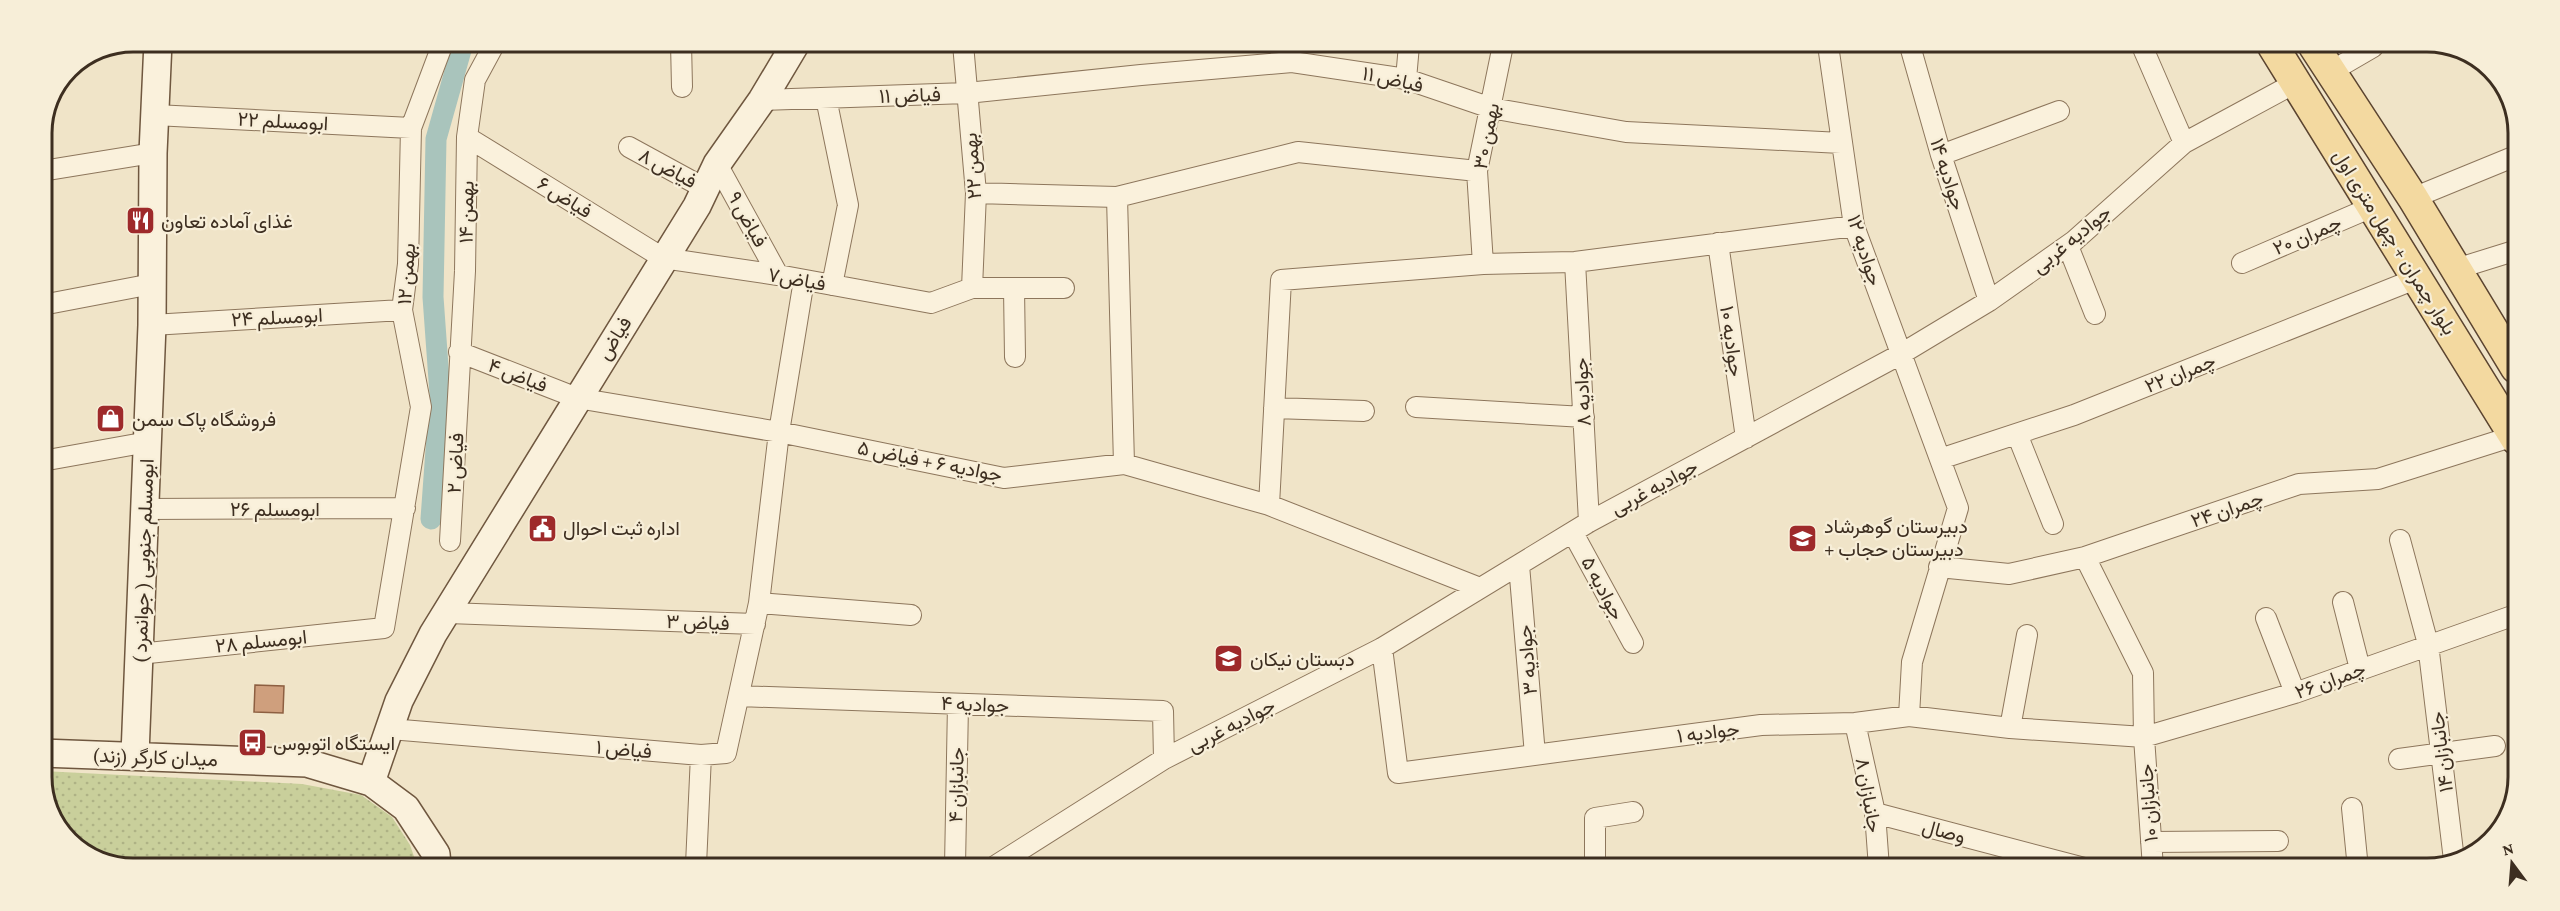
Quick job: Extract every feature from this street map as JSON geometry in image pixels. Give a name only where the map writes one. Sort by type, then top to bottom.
[{"type":"main road","name":"ابومسلم جنوبی ( جوانمرد )","points":[[135,755],[152,325],[153,153],[158,53]]},
{"type":"main road","name":"فیاض","points":[[371,782],[399,701],[441,624],[706,189],[717,164],[762,100],[790,53]]},
{"type":"main road","name":"بلوار چمران + چهل متری اول","points":[[2277,53],[2507,425]]},
{"type":"main road","name":"بلوار چمران + چهل متری اول","points":[[2318,53],[2413,198],[2507,354]]},
{"type":"main road","name":"میدان کارگر (زند)","points":[[53,753],[307,763],[371,782],[406,808],[437,858]]},
{"type":"street","name":"بهمن ۱۲","points":[[384,628],[420,407],[402,310],[408,264],[411,128],[439,53]]},
{"type":"street","name":"بهمن ۱۴","points":[[459,386],[465,271],[467,137],[476,80],[490,53]]},
{"type":"street","points":[[681,53],[682,87]]},
{"type":"street","name":"بهمن ۲۲","points":[[964,53],[976,193],[972,288]]},
{"type":"street","points":[[1407,78],[1409,53]]},
{"type":"street","name":"بهمن ۳۰","points":[[1483,264],[1477,171],[1501,53]]},
{"type":"street","name":"جوادیه ۱۲","points":[[1829,53],[1854,226],[1958,508],[1912,662],[1909,716]]},
{"type":"street","name":"جوادیه ۱۴","points":[[1912,53],[1941,155],[1989,301]]},
{"type":"street","points":[[2145,53],[2184,143]]},
{"type":"street","points":[[2330,72],[2361,53]]},
{"type":"street","name":"فیاض ۱۱","points":[[762,100],[967,93],[1292,62],[1407,78],[1491,108],[1626,132],[1841,143]]},
{"type":"street","name":"جوادیه غربی","points":[[1008,858],[1164,759],[1382,648],[1581,527],[1901,354],[1989,301],[2068,246],[2184,143],[2295,83]]},
{"type":"street","points":[[826,98],[848,204],[832,285]]},
{"type":"street","points":[[1941,155],[2059,111]]},
{"type":"street","name":"ابومسلم ۲۲","points":[[155,115],[411,128]]},
{"type":"street","name":"فیاض ۶","points":[[467,137],[663,258]]},
{"type":"street","name":"فیاض ۸","points":[[629,147],[706,189]]},
{"type":"street","points":[[976,193],[1117,197],[1298,152],[1477,171]]},
{"type":"street","points":[[53,169],[153,153]]},
{"type":"street","points":[[2413,198],[2507,159]]},
{"type":"street","name":"فیاض ۹","points":[[717,164],[778,275]]},
{"type":"street","points":[[1117,197],[1124,464]]},
{"type":"street","name":"چمران ۲۰","points":[[2242,263],[2372,207]]},
{"type":"street","points":[[1269,505],[1281,280],[1483,264],[1575,262],[1854,226]]},
{"type":"street","name":"جوادیه ۱۰","points":[[1718,243],[1746,438]]},
{"type":"street","points":[[2068,246],[2094,314]]},
{"type":"street","points":[[2456,270],[2507,253]]},
{"type":"street","name":"فیاض۷","points":[[663,258],[778,275],[931,303],[972,288]]},
{"type":"street","name":"جوادیه ۸","points":[[1575,262],[1584,417],[1581,527]]},
{"type":"street","name":"چمران ۲۲","points":[[1940,459],[2074,415],[2418,278]]},
{"type":"street","name":"فیاض ۳","points":[[441,624],[754,624],[759,603],[779,432],[804,280]]},
{"type":"street","points":[[53,303],[152,284]]},
{"type":"street","points":[[972,288],[1064,288]]},
{"type":"street","points":[[1014,288],[1015,357]]},
{"type":"street","name":"ابومسلم ۲۴","points":[[152,325],[402,310]]},
{"type":"street","name":"فیاض ۴","points":[[459,352],[577,398]]},
{"type":"street","name":"فیاض ۲","points":[[450,541],[459,386]]},
{"type":"street","name":"جوادیه ۶ + فیاض ۵","points":[[577,398],[779,432],[1004,477],[1124,464],[1269,505],[1480,588]]},
{"type":"street","points":[[1416,407],[1584,417]]},
{"type":"street","points":[[1274,408],[1364,411]]},
{"type":"street","points":[[2017,434],[2053,524]]},
{"type":"street","name":"چمران ۲۴","points":[[1939,567],[2009,574],[2085,557],[2300,484],[2378,479],[2507,439]]},
{"type":"street","points":[[53,459],[148,442]]},
{"type":"street","name":"ابومسلم ۲۶","points":[[144,509],[405,508]]},
{"type":"street","name":"جوادیه ۵","points":[[1581,527],[1633,643]]},
{"type":"street","name":"جانبازان ۱۴","points":[[2400,540],[2428,644],[2453,854]]},
{"type":"street","name":"جانبازان ۱۰","points":[[2085,557],[2144,673],[2144,737],[2152,858]]},
{"type":"street","name":"جوادیه ۳","points":[[1519,566],[1535,755]]},
{"type":"street","points":[[2343,602],[2360,669]]},
{"type":"street","points":[[759,603],[911,615]]},
{"type":"street","name":"چمران ۲۶","points":[[2144,737],[2295,693],[2508,617]]},
{"type":"street","points":[[2266,618],[2295,693]]},
{"type":"street","name":"فیاض ۱","points":[[390,729],[701,755],[726,753],[754,624]]},
{"type":"street","name":"ابومسلم ۲۸","points":[[139,654],[384,628]]},
{"type":"street","points":[[2010,728],[2027,635]]},
{"type":"street","name":"جوادیه ۱","points":[[1382,648],[1398,773],[1761,725],[1855,723],[1909,716],[2010,728],[2144,737]]},
{"type":"street","name":"جوادیه ۴","points":[[739,696],[1163,711],[1164,759]]},
{"type":"street","name":"جانبازان ۴","points":[[954,858],[958,704]]},
{"type":"street","name":"جانبازان ۸","points":[[1855,723],[1875,813],[1878,858]]},
{"type":"street","points":[[2399,759],[2495,746]]},
{"type":"street","points":[[696,858],[701,755]]},
{"type":"street","points":[[2352,808],[2357,858]]},
{"type":"street","points":[[1595,858],[1595,818],[1633,812]]},
{"type":"street","name":"وصال","points":[[1875,813],[2046,858]]},
{"type":"street","points":[[2151,842],[2278,841]]},
{"type":"green space","points":[[53,772],[302,784],[361,795],[392,817],[410,845],[415,858],[123,858],[107,854],[88,845],[69,827],[61,814],[54,794]]},
{"type":"building","points":[[255,685],[284,686],[283,713],[254,712]]},
{"type":"waterway","points":[[431,519],[440,394],[433,297],[436,139],[460,53]]},
{"type":"place","name":"غذای آماده تعاون","points":[[140,221]]},
{"type":"place","name":"فروشگاه پاک سمن","points":[[111,419]]},
{"type":"place","name":"اداره ثبت احوال","points":[[542,528]]},
{"type":"place","name":"دبیرستان گوهرشاد + دبیرستان حجاب","points":[[1803,538]]},
{"type":"place","name":"دبستان نیکان","points":[[1229,659]]},
{"type":"place","name":"ایستگاه اتوبوس","points":[[252,743]]}]
